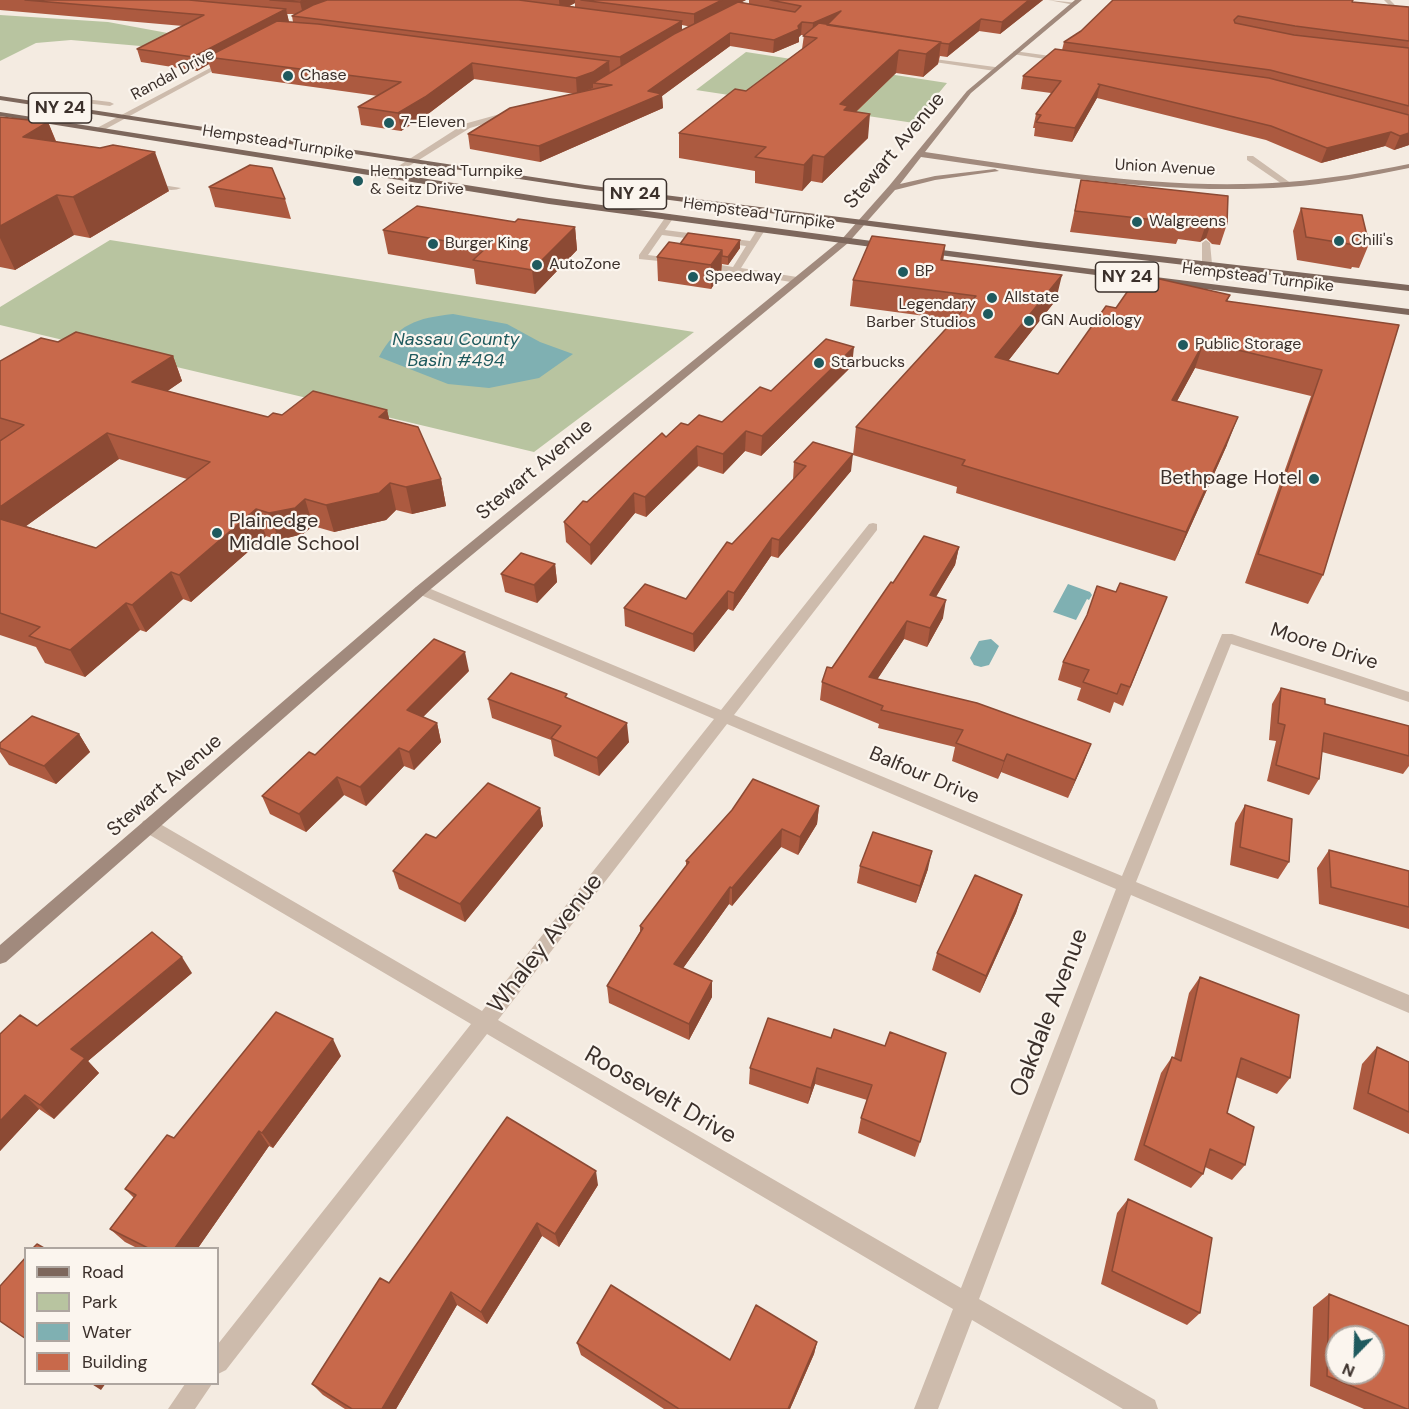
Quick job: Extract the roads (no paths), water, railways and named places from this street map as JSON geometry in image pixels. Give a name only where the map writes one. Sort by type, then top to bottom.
[{"type":"main road","name":"Stewart Avenue","points":[[0,956],[421,590],[844,241],[892,188],[969,92],[1077,2]]},
{"type":"main road","name":"Hempstead Turnpike","points":[[0,98],[411,161],[861,223],[1409,288]]},
{"type":"main road","name":"Hempstead Turnpike","points":[[0,114],[387,176],[761,230],[905,248],[1061,274],[1409,312]]},
{"type":"main road","name":"Union Avenue","points":[[919,154],[1091,178],[1204,190],[1347,179],[1409,166]]},
{"type":"main road","points":[[892,188],[968,173],[1022,168]]},
{"type":"street","points":[[1051,0],[1077,2]]},
{"type":"street","points":[[1388,0],[1396,7],[1409,10]]},
{"type":"street","points":[[1014,53],[1074,61]]},
{"type":"street","name":"Randal Drive","points":[[99,129],[235,56]]},
{"type":"street","points":[[911,56],[995,69]]},
{"type":"street","points":[[64,109],[85,101],[110,104]]},
{"type":"street","points":[[387,176],[467,126],[492,117],[527,110]]},
{"type":"street","points":[[1250,158],[1288,184]]},
{"type":"street","points":[[153,184],[177,188]]},
{"type":"street","points":[[670,217],[642,257],[797,279]]},
{"type":"street","points":[[736,269],[761,230]]},
{"type":"street","points":[[660,232],[721,243],[753,244]]},
{"type":"street","points":[[1206,243],[1207,264]]},
{"type":"street","points":[[685,252],[692,264]]},
{"type":"street","points":[[692,264],[712,256]]},
{"type":"street","name":"Whaley Avenue","points":[[219,1361],[873,527]]},
{"type":"street","name":"Balfour Drive","points":[[421,590],[1409,1004]]},
{"type":"street","name":"Moore Drive","points":[[1227,637],[1409,697]]},
{"type":"street","name":"Oakdale Avenue","points":[[926,1409],[1127,884],[1227,637]]},
{"type":"street","name":"Roosevelt Drive","points":[[148,826],[1146,1409]]},
{"type":"street","points":[[180,1409],[199,1385]]},
{"type":"water","name":"Nassau County Basin #494","points":[[453,314],[507,324],[540,342],[573,354],[539,378],[489,388],[448,384],[379,357],[393,337],[409,325],[429,318]]},
{"type":"water","points":[[1068,584],[1090,592],[1092,595],[1089,600],[1087,599],[1076,620],[1053,612]]},
{"type":"water","points":[[991,639],[999,646],[989,665],[981,667],[974,665],[970,658],[979,641]]},
{"type":"place","name":"Chase","points":[[288,76]]},
{"type":"place","name":"7-Eleven","points":[[389,123]]},
{"type":"place","name":"Hempstead Turnpike & Seitz Drive","points":[[358,181]]},
{"type":"place","name":"Walgreens","points":[[1137,222]]},
{"type":"place","name":"Chili's","points":[[1339,241]]},
{"type":"place","name":"Burger King","points":[[433,244]]},
{"type":"place","name":"AutoZone","points":[[537,265]]},
{"type":"place","name":"BP","points":[[903,272]]},
{"type":"place","name":"Speedway","points":[[693,277]]},
{"type":"place","name":"Allstate","points":[[992,298]]},
{"type":"place","name":"Legendary Barber Studios","points":[[988,314]]},
{"type":"place","name":"GN Audiology","points":[[1029,321]]},
{"type":"place","name":"Public Storage","points":[[1183,345]]},
{"type":"place","name":"Starbucks","points":[[819,363]]},
{"type":"place","name":"Bethpage Hotel","points":[[1314,479]]},
{"type":"place","name":"Plainedge Middle School","points":[[217,533]]}]
